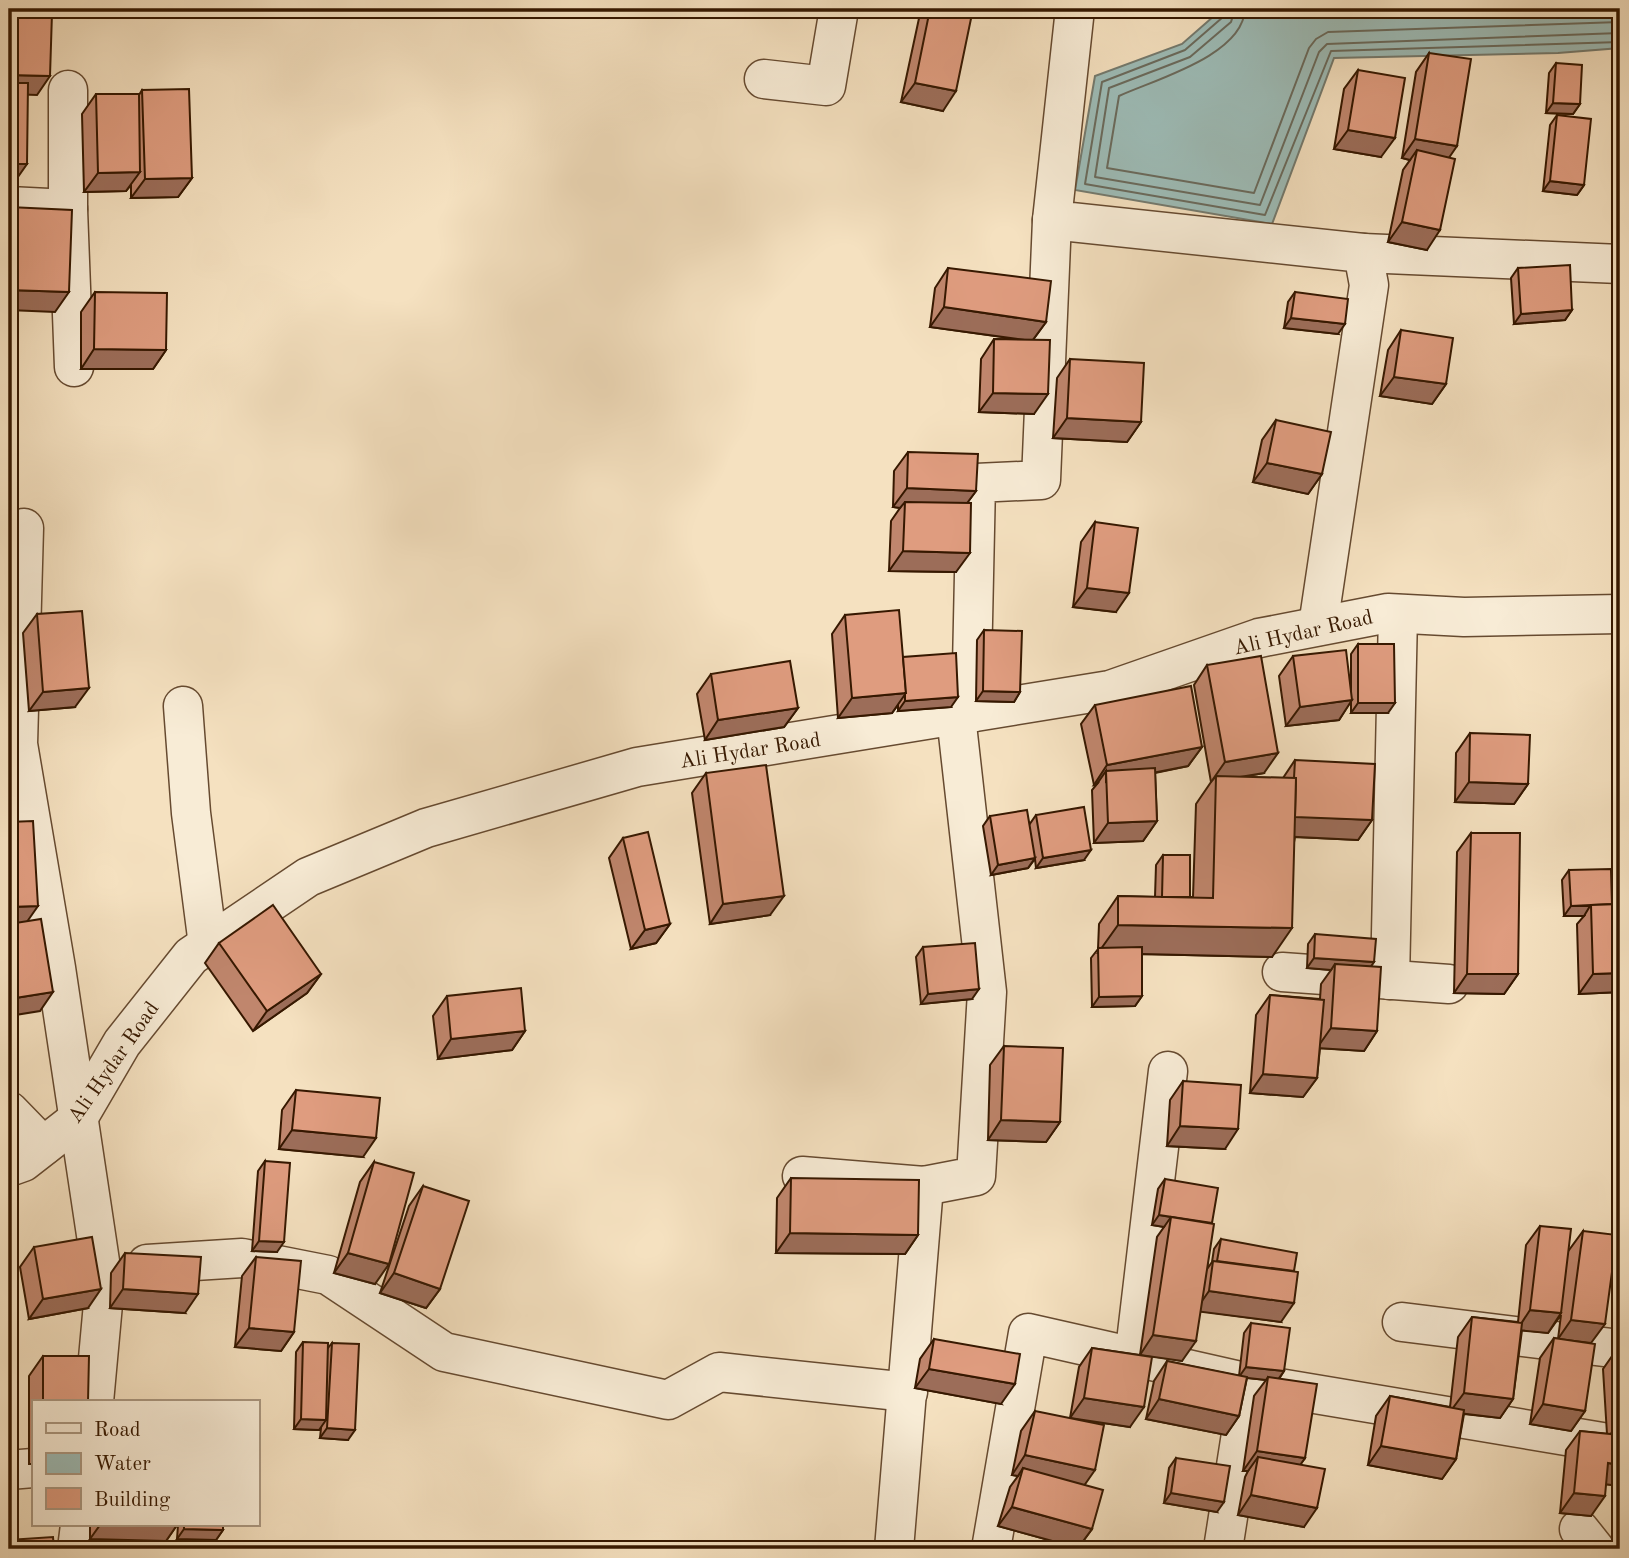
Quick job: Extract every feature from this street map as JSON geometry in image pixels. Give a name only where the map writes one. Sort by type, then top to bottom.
[{"type":"street","points":[[764,79],[826,86],[839,9]]},
{"type":"street","points":[[802,1176],[925,1186],[976,1176],[987,992],[964,714],[976,484],[1041,480],[1052,220],[1075,9]]},
{"type":"street","points":[[68,90],[68,209],[74,367]]},
{"type":"street","points":[[9,206],[68,209]]},
{"type":"street","points":[[1052,220],[1363,253],[1620,264]]},
{"type":"street","points":[[1318,626],[1369,285],[1363,253]]},
{"type":"street","points":[[24,528],[18,744],[56,968],[101,1268],[103,1304],[94,1400]]},
{"type":"street","points":[[1390,980],[1398,614]]},
{"type":"street","name":"Ali Hydar Road","points":[[9,1167],[23,1162],[77,1120],[122,1043],[191,956],[307,877],[426,828],[637,767],[1110,690],[1259,638],[1318,626],[1398,614],[1464,617],[1620,614]]},
{"type":"street","points":[[183,706],[191,813],[208,945]]},
{"type":"street","points":[[1282,972],[1449,985]]},
{"type":"street","points":[[1134,1359],[1168,1071]]},
{"type":"street","points":[[9,1111],[43,1146]]},
{"type":"street","points":[[894,1549],[925,1186]]},
{"type":"street","points":[[101,1268],[242,1258],[328,1275],[444,1352],[668,1400],[719,1372],[908,1392]]},
{"type":"street","points":[[1402,1322],[1620,1349]]},
{"type":"street","points":[[991,1549],[1028,1333],[1134,1359],[1190,1367],[1249,1382],[1620,1445]]},
{"type":"street","points":[[1223,1549],[1249,1382]]},
{"type":"street","points":[[9,1470],[32,1468]]},
{"type":"street","points":[[77,1549],[80,1526]]},
{"type":"water","points":[[1222,9],[1620,9],[1620,48],[1558,53],[1334,58],[1272,224],[1075,190],[1095,76],[1182,44]]},
{"type":"building","points":[[930,9],[973,9],[956,91],[915,83]]},
{"type":"building","points":[[9,12],[52,13],[50,76],[9,75]]},
{"type":"building","points":[[1429,53],[1471,59],[1457,146],[1415,139]]},
{"type":"building","points":[[1556,63],[1582,65],[1580,104],[1553,103]]},
{"type":"building","points":[[1358,70],[1405,78],[1395,138],[1348,130]]},
{"type":"building","points":[[9,83],[28,83],[27,164],[9,164]]},
{"type":"building","points":[[189,89],[192,178],[145,179],[142,90]]},
{"type":"building","points":[[96,94],[139,94],[140,172],[98,173]]},
{"type":"building","points":[[1557,115],[1591,119],[1584,185],[1550,181]]},
{"type":"building","points":[[1417,150],[1455,159],[1440,230],[1402,222]]},
{"type":"building","points":[[9,207],[72,210],[69,292],[9,290]]},
{"type":"building","points":[[1570,265],[1572,310],[1521,314],[1518,268]]},
{"type":"building","points":[[948,268],[1051,281],[1046,322],[944,307]]},
{"type":"building","points":[[95,292],[167,293],[166,350],[94,349]]},
{"type":"building","points":[[1295,292],[1348,299],[1345,324],[1291,318]]},
{"type":"building","points":[[1401,330],[1453,338],[1446,384],[1394,377]]},
{"type":"building","points":[[994,339],[1050,340],[1048,394],[993,393]]},
{"type":"building","points":[[1070,359],[1144,363],[1141,422],[1067,418]]},
{"type":"building","points":[[1276,420],[1331,432],[1322,474],[1267,463]]},
{"type":"building","points":[[908,452],[978,454],[976,491],[907,488]]},
{"type":"building","points":[[905,502],[971,503],[970,553],[903,551]]},
{"type":"building","points":[[1095,522],[1138,528],[1129,593],[1087,588]]},
{"type":"building","points":[[899,610],[906,693],[852,698],[845,615]]},
{"type":"building","points":[[82,611],[89,688],[43,692],[37,614]]},
{"type":"building","points":[[984,630],[1022,631],[1020,692],[983,691]]},
{"type":"building","points":[[1358,644],[1394,644],[1395,703],[1358,703]]},
{"type":"building","points":[[1346,650],[1352,700],[1300,707],[1293,656]]},
{"type":"building","points":[[956,653],[958,697],[905,701],[903,657]]},
{"type":"building","points":[[1261,656],[1278,753],[1225,762],[1207,665]]},
{"type":"building","points":[[790,661],[798,708],[718,720],[711,674]]},
{"type":"building","points":[[1191,686],[1202,747],[1107,765],[1095,705]]},
{"type":"building","points":[[1470,733],[1530,735],[1528,784],[1469,782]]},
{"type":"building","points":[[1295,760],[1375,764],[1372,820],[1295,817]]},
{"type":"building","points":[[766,765],[784,896],[723,904],[706,773]]},
{"type":"building","points":[[1155,768],[1157,821],[1108,823],[1106,771]]},
{"type":"building","points":[[1216,776],[1296,778],[1292,928],[1118,925],[1118,896],[1213,898]]},
{"type":"building","points":[[1084,807],[1091,850],[1043,858],[1036,815]]},
{"type":"building","points":[[1027,810],[1035,858],[998,865],[990,816]]},
{"type":"building","points":[[33,821],[38,906],[9,907],[9,822]]},
{"type":"building","points":[[648,832],[670,924],[645,930],[623,838]]},
{"type":"building","points":[[1471,833],[1520,833],[1518,974],[1467,974]]},
{"type":"building","points":[[1163,855],[1190,855],[1190,897],[1162,897]]},
{"type":"building","points":[[1611,869],[1612,904],[1571,906],[1569,870]]},
{"type":"building","points":[[1620,904],[1620,973],[1593,974],[1591,905]]},
{"type":"building","points":[[273,905],[321,974],[267,1011],[219,943]]},
{"type":"building","points":[[41,919],[53,992],[9,999],[9,924]]},
{"type":"building","points":[[1315,934],[1376,939],[1374,962],[1314,958]]},
{"type":"building","points":[[975,943],[979,989],[928,994],[923,947]]},
{"type":"building","points":[[1142,947],[1142,996],[1099,997],[1098,948]]},
{"type":"building","points":[[1335,964],[1381,967],[1377,1031],[1331,1028]]},
{"type":"building","points":[[521,988],[525,1031],[451,1039],[447,996]]},
{"type":"building","points":[[1270,995],[1324,1000],[1317,1078],[1263,1074]]},
{"type":"building","points":[[1004,1046],[1063,1048],[1060,1122],[1001,1120]]},
{"type":"building","points":[[1183,1081],[1241,1085],[1238,1129],[1180,1126]]},
{"type":"building","points":[[296,1090],[380,1098],[376,1138],[292,1130]]},
{"type":"building","points":[[265,1161],[290,1163],[284,1242],[259,1241]]},
{"type":"building","points":[[374,1162],[414,1173],[389,1264],[348,1253]]},
{"type":"building","points":[[791,1178],[919,1180],[918,1235],[790,1233]]},
{"type":"building","points":[[1165,1179],[1218,1188],[1212,1223],[1159,1215]]},
{"type":"building","points":[[423,1186],[469,1201],[440,1289],[394,1273]]},
{"type":"building","points":[[1171,1217],[1214,1224],[1196,1341],[1153,1335]]},
{"type":"building","points":[[1540,1226],[1571,1229],[1561,1313],[1530,1310]]},
{"type":"building","points":[[1583,1231],[1617,1235],[1605,1324],[1571,1320]]},
{"type":"building","points":[[92,1237],[101,1289],[43,1299],[34,1247]]},
{"type":"building","points":[[1221,1239],[1297,1253],[1294,1271],[1217,1261]]},
{"type":"building","points":[[125,1253],[201,1257],[198,1294],[123,1289]]},
{"type":"building","points":[[256,1257],[301,1261],[294,1332],[249,1328]]},
{"type":"building","points":[[1213,1261],[1298,1272],[1294,1303],[1209,1291]]},
{"type":"building","points":[[1472,1317],[1522,1323],[1513,1399],[1464,1393]]},
{"type":"building","points":[[1251,1323],[1290,1328],[1284,1371],[1246,1367]]},
{"type":"building","points":[[1554,1338],[1595,1344],[1585,1411],[1543,1404]]},
{"type":"building","points":[[934,1339],[1020,1354],[1015,1384],[929,1369]]},
{"type":"building","points":[[303,1342],[328,1343],[326,1420],[301,1419]]},
{"type":"building","points":[[332,1343],[359,1344],[355,1430],[327,1428]]},
{"type":"building","points":[[1092,1348],[1152,1357],[1144,1407],[1084,1398]]},
{"type":"building","points":[[1617,1349],[1620,1349],[1620,1407]]},
{"type":"building","points":[[43,1356],[89,1356],[88,1400],[43,1400]]},
{"type":"building","points":[[1167,1361],[1247,1377],[1239,1416],[1159,1399]]},
{"type":"building","points":[[1268,1377],[1317,1384],[1305,1458],[1257,1451]]},
{"type":"building","points":[[1390,1396],[1464,1410],[1456,1459],[1381,1446]]},
{"type":"building","points":[[1035,1411],[1104,1425],[1095,1470],[1025,1455]]},
{"type":"building","points":[[1580,1431],[1620,1435],[1620,1465],[1608,1463],[1605,1496],[1574,1493]]},
{"type":"building","points":[[1258,1457],[1325,1469],[1317,1508],[1251,1495]]},
{"type":"building","points":[[1176,1458],[1230,1466],[1224,1502],[1171,1493]]},
{"type":"building","points":[[1023,1468],[1103,1490],[1092,1529],[1012,1507]]},
{"type":"building","points":[[184,1526],[223,1526],[223,1530],[184,1529]]},
{"type":"building","points":[[53,1537],[54,1549],[9,1549],[9,1540]]}]
